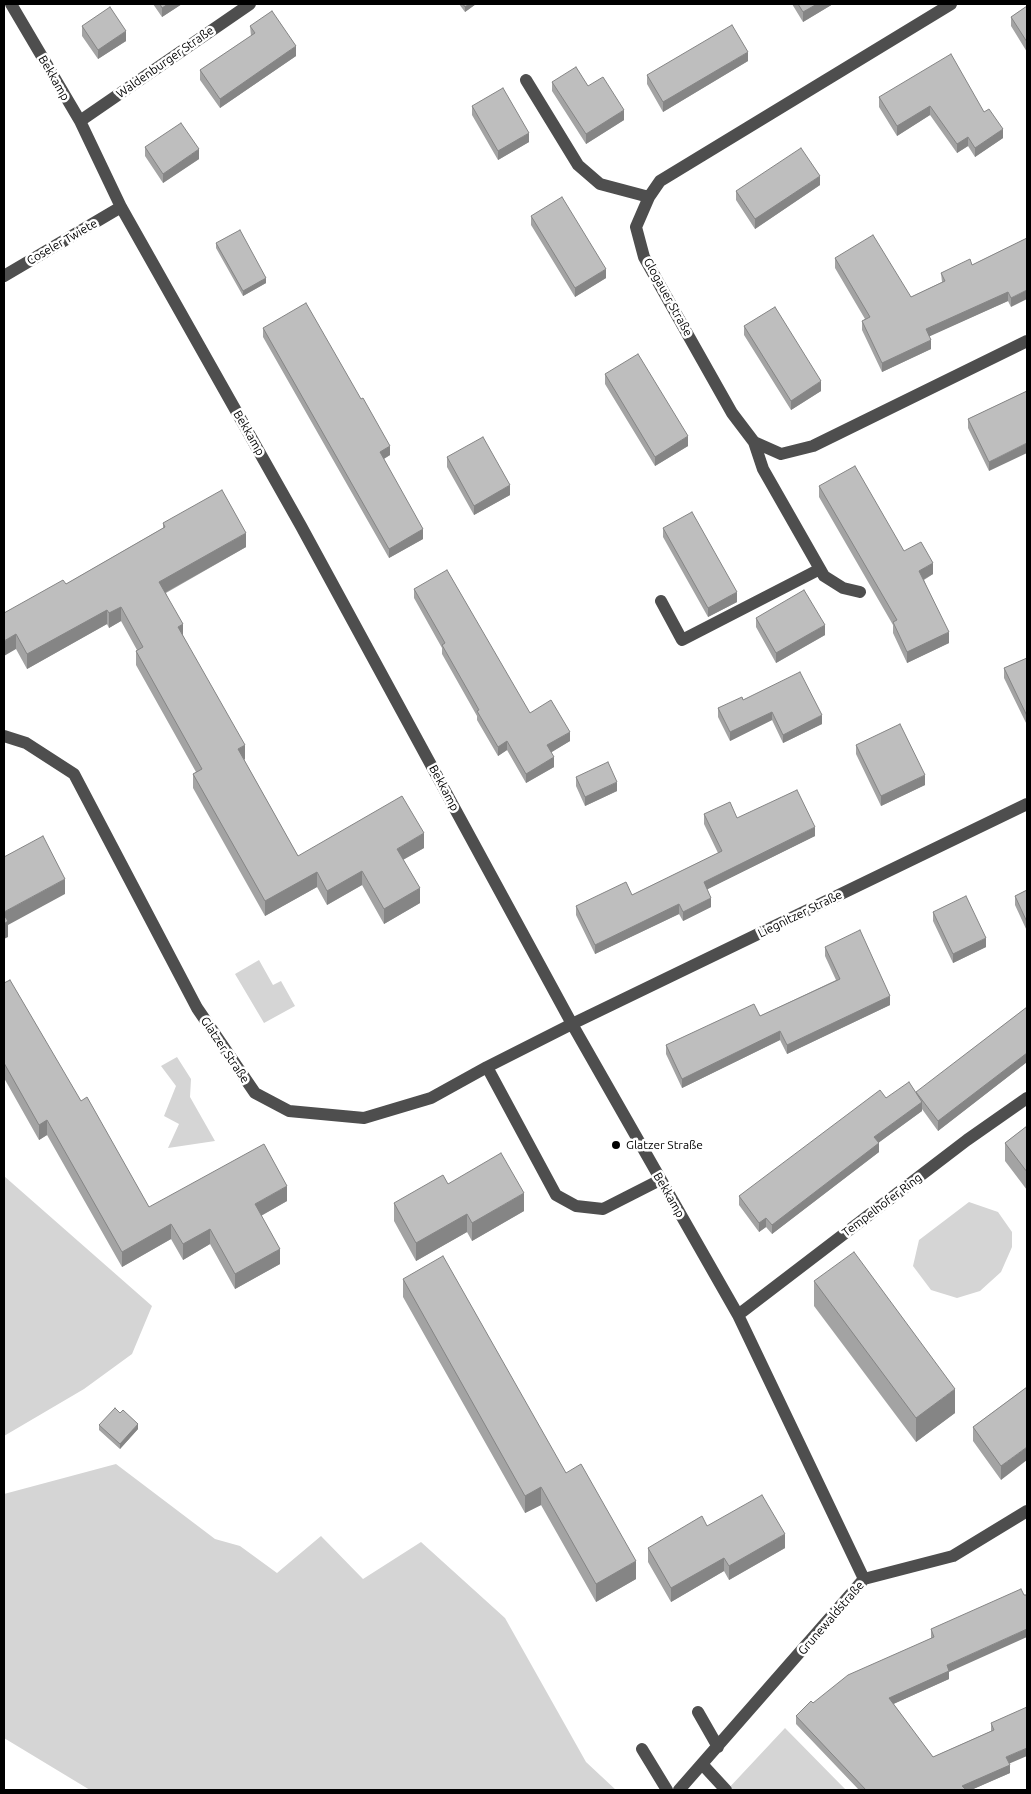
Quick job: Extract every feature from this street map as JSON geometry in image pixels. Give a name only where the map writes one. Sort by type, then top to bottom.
[{"type":"street","name":"Bekkamp","points":[[11,4],[80,121],[121,208],[301,526],[572,1024],[738,1315],[864,1579]]},
{"type":"street","name":"Waldenburger Straße","points":[[80,121],[250,4]]},
{"type":"street","name":"Glogauer Straße","points":[[951,4],[660,181],[648,197],[636,227],[644,257],[732,413],[754,442],[781,454],[813,446],[1027,342]]},
{"type":"street","points":[[526,80],[578,165],[600,184],[648,197]]},
{"type":"street","name":"Coseler Twiete","points":[[4,276],[121,208]]},
{"type":"street","points":[[754,442],[763,469],[820,569],[830,582],[843,588],[860,592]]},
{"type":"street","points":[[661,601],[682,640],[820,569]]},
{"type":"street","name":"Glatzer Straße","points":[[4,736],[26,743],[74,774],[197,1008],[255,1093],[289,1111],[364,1118],[432,1098],[487,1067],[572,1024]]},
{"type":"street","name":"Liegnitzer Straße","points":[[572,1024],[1027,804]]},
{"type":"street","points":[[487,1067],[556,1194],[576,1206],[603,1209],[660,1180]]},
{"type":"street","name":"Tempelhofer Ring","points":[[738,1315],[967,1140],[1027,1098]]},
{"type":"street","name":"Grunewaldstraße","points":[[679,1790],[864,1579],[953,1556],[1027,1511]]},
{"type":"street","points":[[698,1712],[718,1747]]},
{"type":"street","points":[[642,1749],[666,1790]]},
{"type":"street","points":[[702,1764],[726,1790]]},
{"type":"shaded area","points":[[259,960],[273,985],[281,981],[295,1006],[264,1023],[235,974]]},
{"type":"shaded area","points":[[177,1057],[191,1079],[190,1097],[215,1141],[168,1148],[179,1124],[164,1116],[176,1086],[161,1066]]},
{"type":"shaded area","points":[[4,1176],[152,1306],[132,1354],[84,1389],[4,1436]]},
{"type":"shaded area","points":[[969,1202],[998,1212],[1012,1232],[1012,1247],[1001,1272],[980,1291],[957,1298],[931,1290],[913,1266],[919,1240]]},
{"type":"shaded area","points":[[116,1464],[215,1539],[240,1546],[277,1573],[321,1536],[363,1579],[421,1542],[505,1618],[586,1762],[616,1790],[90,1790],[4,1738],[4,1494]]},
{"type":"shaded area","points":[[785,1728],[846,1790],[727,1790]]},
{"type":"building","points":[[160,4],[168,4],[162,8]]},
{"type":"building","points":[[798,4],[817,4],[803,12]]},
{"type":"building","points":[[1027,6],[1027,42],[1011,17]]},
{"type":"building","points":[[110,7],[126,31],[98,50],[82,26]]},
{"type":"building","points":[[272,11],[296,46],[220,99],[200,70],[255,33],[250,26]]},
{"type":"building","points":[[732,25],[748,52],[663,102],[647,75]]},
{"type":"building","points":[[951,54],[984,112],[989,109],[1003,129],[975,148],[968,137],[957,144],[930,106],[897,126],[879,97]]},
{"type":"building","points":[[576,67],[588,86],[603,77],[624,110],[586,134],[552,82]]},
{"type":"building","points":[[503,88],[529,133],[498,151],[472,106]]},
{"type":"building","points":[[181,123],[199,149],[163,174],[145,147]]},
{"type":"building","points":[[801,148],[820,176],[755,219],[736,191]]},
{"type":"building","points":[[562,197],[606,269],[575,288],[531,216]]},
{"type":"building","points":[[240,230],[266,278],[243,291],[216,243]]},
{"type":"building","points":[[873,235],[911,297],[945,281],[941,273],[970,259],[972,265],[1027,238],[1027,290],[1011,298],[1008,292],[926,329],[931,340],[882,363],[862,321],[870,317],[835,258]]},
{"type":"building","points":[[306,303],[390,446],[380,452],[423,529],[389,549],[263,328]]},
{"type":"building","points":[[775,307],[821,381],[791,401],[744,326]]},
{"type":"building","points":[[638,354],[688,436],[655,457],[605,374]]},
{"type":"building","points":[[1027,391],[1027,443],[989,462],[968,419]]},
{"type":"building","points":[[483,437],[510,485],[474,506],[447,457]]},
{"type":"building","points":[[855,466],[904,551],[921,542],[933,563],[919,571],[949,632],[907,652],[893,622],[897,620],[819,486]]},
{"type":"building","points":[[222,490],[246,533],[159,582],[183,624],[178,627],[245,745],[238,749],[298,856],[402,796],[424,833],[397,849],[420,888],[384,909],[362,871],[327,891],[317,872],[265,901],[193,774],[202,769],[136,651],[143,647],[121,607],[109,613],[107,610],[27,654],[16,634],[4,641],[4,613],[63,580],[66,584],[165,527],[163,523]]},
{"type":"building","points":[[692,512],[737,592],[708,608],[663,528]]},
{"type":"building","points":[[447,570],[530,713],[551,700],[570,732],[547,745],[554,757],[526,774],[507,741],[498,747],[442,645],[445,643],[414,589]]},
{"type":"building","points":[[804,590],[825,625],[776,653],[756,618]]},
{"type":"building","points":[[1027,658],[1027,716],[1004,668]]},
{"type":"building","points":[[800,672],[822,715],[783,735],[772,712],[730,732],[718,708],[742,697],[743,700]]},
{"type":"building","points":[[900,724],[925,775],[881,796],[856,745]]},
{"type":"building","points":[[608,762],[617,782],[585,797],[576,777]]},
{"type":"building","points":[[797,790],[815,827],[704,882],[711,898],[683,912],[679,904],[595,945],[576,906],[626,882],[632,895],[722,851],[704,814],[730,802],[737,818]]},
{"type":"building","points":[[43,836],[65,879],[4,912],[4,857]]},
{"type":"building","points":[[1027,890],[1027,922],[1015,896]]},
{"type":"building","points":[[966,896],[986,938],[953,954],[933,912]]},
{"type":"building","points":[[4,915],[8,921],[4,924]]},
{"type":"building","points":[[860,930],[890,996],[787,1045],[780,1031],[682,1079],[666,1045],[754,1004],[760,1016],[840,979],[825,947]]},
{"type":"building","points":[[10,980],[81,1101],[87,1097],[149,1207],[264,1144],[287,1186],[255,1204],[280,1249],[235,1274],[210,1229],[183,1244],[171,1224],[122,1252],[47,1120],[39,1125],[4,1063],[4,983]]},
{"type":"building","points":[[1027,1007],[1027,1053],[938,1121],[916,1092]]},
{"type":"building","points":[[909,1082],[922,1102],[874,1137],[879,1143],[772,1225],[766,1218],[759,1223],[739,1196],[880,1090],[886,1098]]},
{"type":"building","points":[[1027,1126],[1027,1172],[1005,1143]]},
{"type":"building","points":[[501,1153],[524,1193],[472,1223],[467,1214],[416,1243],[394,1203],[443,1175],[448,1184]]},
{"type":"building","points":[[854,1252],[955,1389],[916,1418],[814,1281]]},
{"type":"building","points":[[443,1256],[566,1473],[581,1464],[636,1561],[596,1584],[541,1487],[525,1496],[403,1279]]},
{"type":"building","points":[[1027,1387],[1027,1447],[1001,1466],[973,1427]]},
{"type":"building","points":[[115,1408],[120,1413],[123,1410],[138,1424],[120,1444],[99,1425]]},
{"type":"building","points":[[762,1495],[785,1534],[729,1566],[724,1558],[671,1588],[648,1548],[702,1516],[707,1526]]},
{"type":"building","points":[[1021,1589],[1024,1595],[1027,1595],[1027,1629],[947,1665],[949,1671],[889,1698],[933,1757],[994,1730],[991,1723],[1027,1707],[1027,1748],[1006,1757],[1010,1765],[962,1786],[966,1790],[866,1790],[796,1716],[811,1701],[813,1703],[848,1675],[934,1637],[931,1629]]},
{"type":"place","name":"Glatzer Straße","points":[[616,1145]]}]
